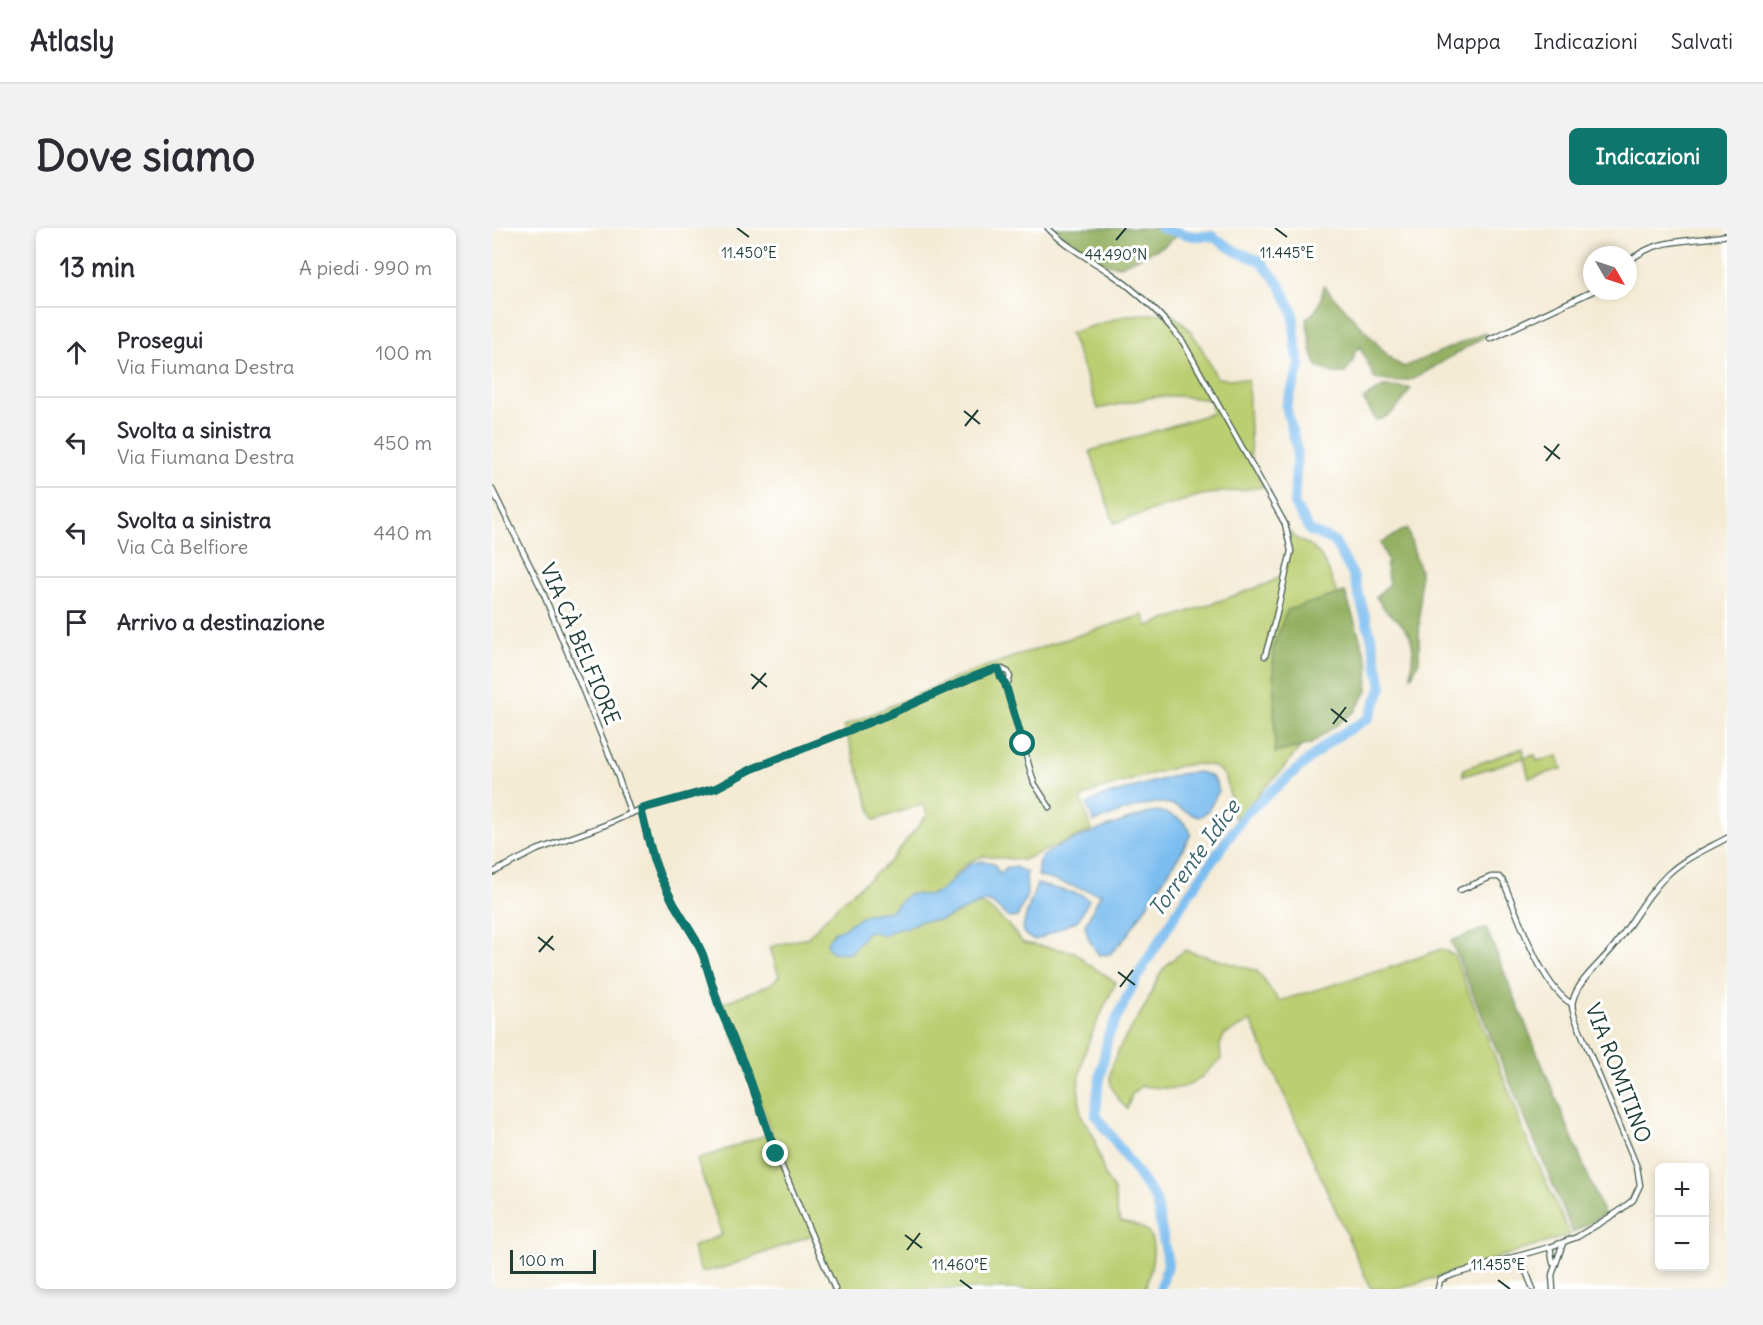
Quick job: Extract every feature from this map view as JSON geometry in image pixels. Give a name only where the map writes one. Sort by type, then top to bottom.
[{"type":"street","points":[[1048,228],[1142,297],[1168,322],[1183,342],[1285,524],[1291,551],[1265,656]]},
{"type":"street","points":[[1637,255],[1658,244],[1727,235]]},
{"type":"street","points":[[1490,339],[1583,296]]},
{"type":"street","name":"VIA CÀ BELFIORE","points":[[492,489],[542,590],[631,814]]},
{"type":"street","points":[[492,873],[537,850],[641,809],[716,788],[752,769],[885,716],[970,678],[995,669],[1002,669],[1008,672],[1009,680],[1005,683]]},
{"type":"street","points":[[999,670],[1005,683],[1034,783],[1050,808]]},
{"type":"street","points":[[641,809],[653,858],[660,876],[700,948],[718,1004],[748,1074],[776,1154],[835,1289]]},
{"type":"street","name":"VIA ROMITINO","points":[[1438,1289],[1440,1280],[1455,1274],[1577,1237],[1627,1206],[1638,1191],[1640,1176],[1571,1008],[1572,1004],[1577,991],[1615,946],[1651,893],[1668,874],[1694,855],[1727,838]]},
{"type":"street","points":[[1460,890],[1491,877],[1499,877],[1503,881],[1523,932],[1539,963],[1560,994],[1572,1004]]},
{"type":"street","points":[[1553,1289],[1552,1275],[1563,1243]]},
{"type":"street","points":[[1550,1247],[1554,1266]]},
{"type":"street","points":[[1525,1269],[1533,1289]]},
{"type":"green space","points":[[1053,228],[1167,228],[1178,235],[1164,246],[1120,266],[1100,262]]},
{"type":"green space","points":[[1324,286],[1393,361],[1404,367],[1484,333],[1487,335],[1414,379],[1396,382],[1375,379],[1360,347],[1355,351],[1353,362],[1345,373],[1333,373],[1317,367],[1312,353],[1306,318],[1317,309]]},
{"type":"green space","points":[[1169,313],[1192,333],[1217,378],[1248,380],[1251,459],[1264,487],[1201,495],[1114,523],[1090,451],[1213,413],[1211,400],[1179,396],[1153,397],[1098,409],[1070,333],[1127,315]]},
{"type":"green space","points":[[1383,387],[1411,388],[1392,413],[1376,420],[1363,399]]},
{"type":"green space","points":[[1407,528],[1420,571],[1419,661],[1411,677],[1413,648],[1410,635],[1399,621],[1386,611],[1376,597],[1389,584],[1386,567],[1388,561],[1380,543]]},
{"type":"green space","points":[[1287,529],[1320,555],[1328,569],[1338,597],[1302,745],[1281,771],[1235,819],[1226,778],[1220,770],[1209,765],[1179,766],[1097,790],[1081,798],[1092,830],[1023,860],[983,856],[969,862],[952,877],[958,892],[989,908],[1023,943],[1075,952],[1088,964],[1116,982],[1091,1035],[1084,1055],[1078,1086],[1081,1115],[1093,1135],[1105,1176],[1114,1190],[1117,1213],[1121,1222],[1140,1227],[1151,1238],[1153,1255],[1145,1289],[837,1289],[812,1235],[723,1268],[701,1272],[692,1247],[722,1235],[697,1160],[768,1134],[777,1149],[754,1083],[720,1004],[771,984],[779,976],[770,947],[808,937],[839,904],[889,862],[927,815],[924,804],[874,820],[844,726],[970,672],[1054,643],[1143,615],[1148,626],[1267,584],[1280,577],[1287,554]]},
{"type":"green space","points":[[1345,592],[1369,666],[1367,691],[1355,711],[1311,744],[1275,753],[1273,647],[1287,610]]},
{"type":"green space","points":[[1523,748],[1524,758],[1463,776],[1463,769]]},
{"type":"green space","points":[[1535,755],[1537,761],[1558,756],[1562,769],[1529,778],[1524,758]]},
{"type":"green space","points":[[1486,928],[1604,1215],[1573,1233],[1451,941]]},
{"type":"green space","points":[[1441,949],[1454,955],[1521,1126],[1570,1235],[1399,1289],[1371,1289],[1251,1021],[1224,1035],[1220,1045],[1221,1060],[1189,1085],[1169,1089],[1141,1086],[1132,1094],[1127,1109],[1113,1090],[1110,1077],[1114,1059],[1145,1006],[1161,972],[1185,950],[1257,971],[1279,1001],[1395,966]]},
{"type":"water","points":[[1205,773],[1211,777],[1216,782],[1219,791],[1207,812],[1199,817],[1173,805],[1155,803],[1094,822],[1087,804],[1098,798],[1180,774]]},
{"type":"water","points":[[1157,811],[1182,821],[1191,834],[1126,937],[1110,954],[1099,955],[1089,940],[1085,925],[1101,893],[1038,876],[1039,861],[1045,854],[1074,839]]},
{"type":"water","points":[[982,861],[993,863],[1000,874],[1007,867],[1015,867],[1026,872],[1027,895],[1017,917],[1009,918],[992,903],[986,901],[941,920],[920,921],[905,929],[900,927],[885,935],[868,931],[851,953],[832,952],[827,946],[828,940],[835,931],[844,929],[867,914],[890,911],[908,894],[930,895],[940,891],[970,864]]},
{"type":"water","points":[[1037,884],[1082,895],[1089,900],[1078,920],[1036,940],[1026,935],[1023,929]]},
{"type":"waterway","name":"Torrente Idice","points":[[1160,1289],[1168,1264],[1156,1200],[1096,1115],[1098,1089],[1108,1036],[1137,977],[1184,901],[1246,813],[1333,739],[1369,718],[1382,687],[1372,640],[1353,575],[1334,541],[1310,531],[1294,504],[1297,450],[1286,406],[1300,366],[1293,312],[1280,285],[1261,261],[1237,252],[1212,236],[1193,236],[1161,228]]},
{"type":"route","points":[[776,1154],[748,1074],[718,1004],[703,955],[660,876],[653,858],[641,809],[675,798],[706,792],[752,769],[995,669],[999,670],[1005,683],[1023,744]]}]
